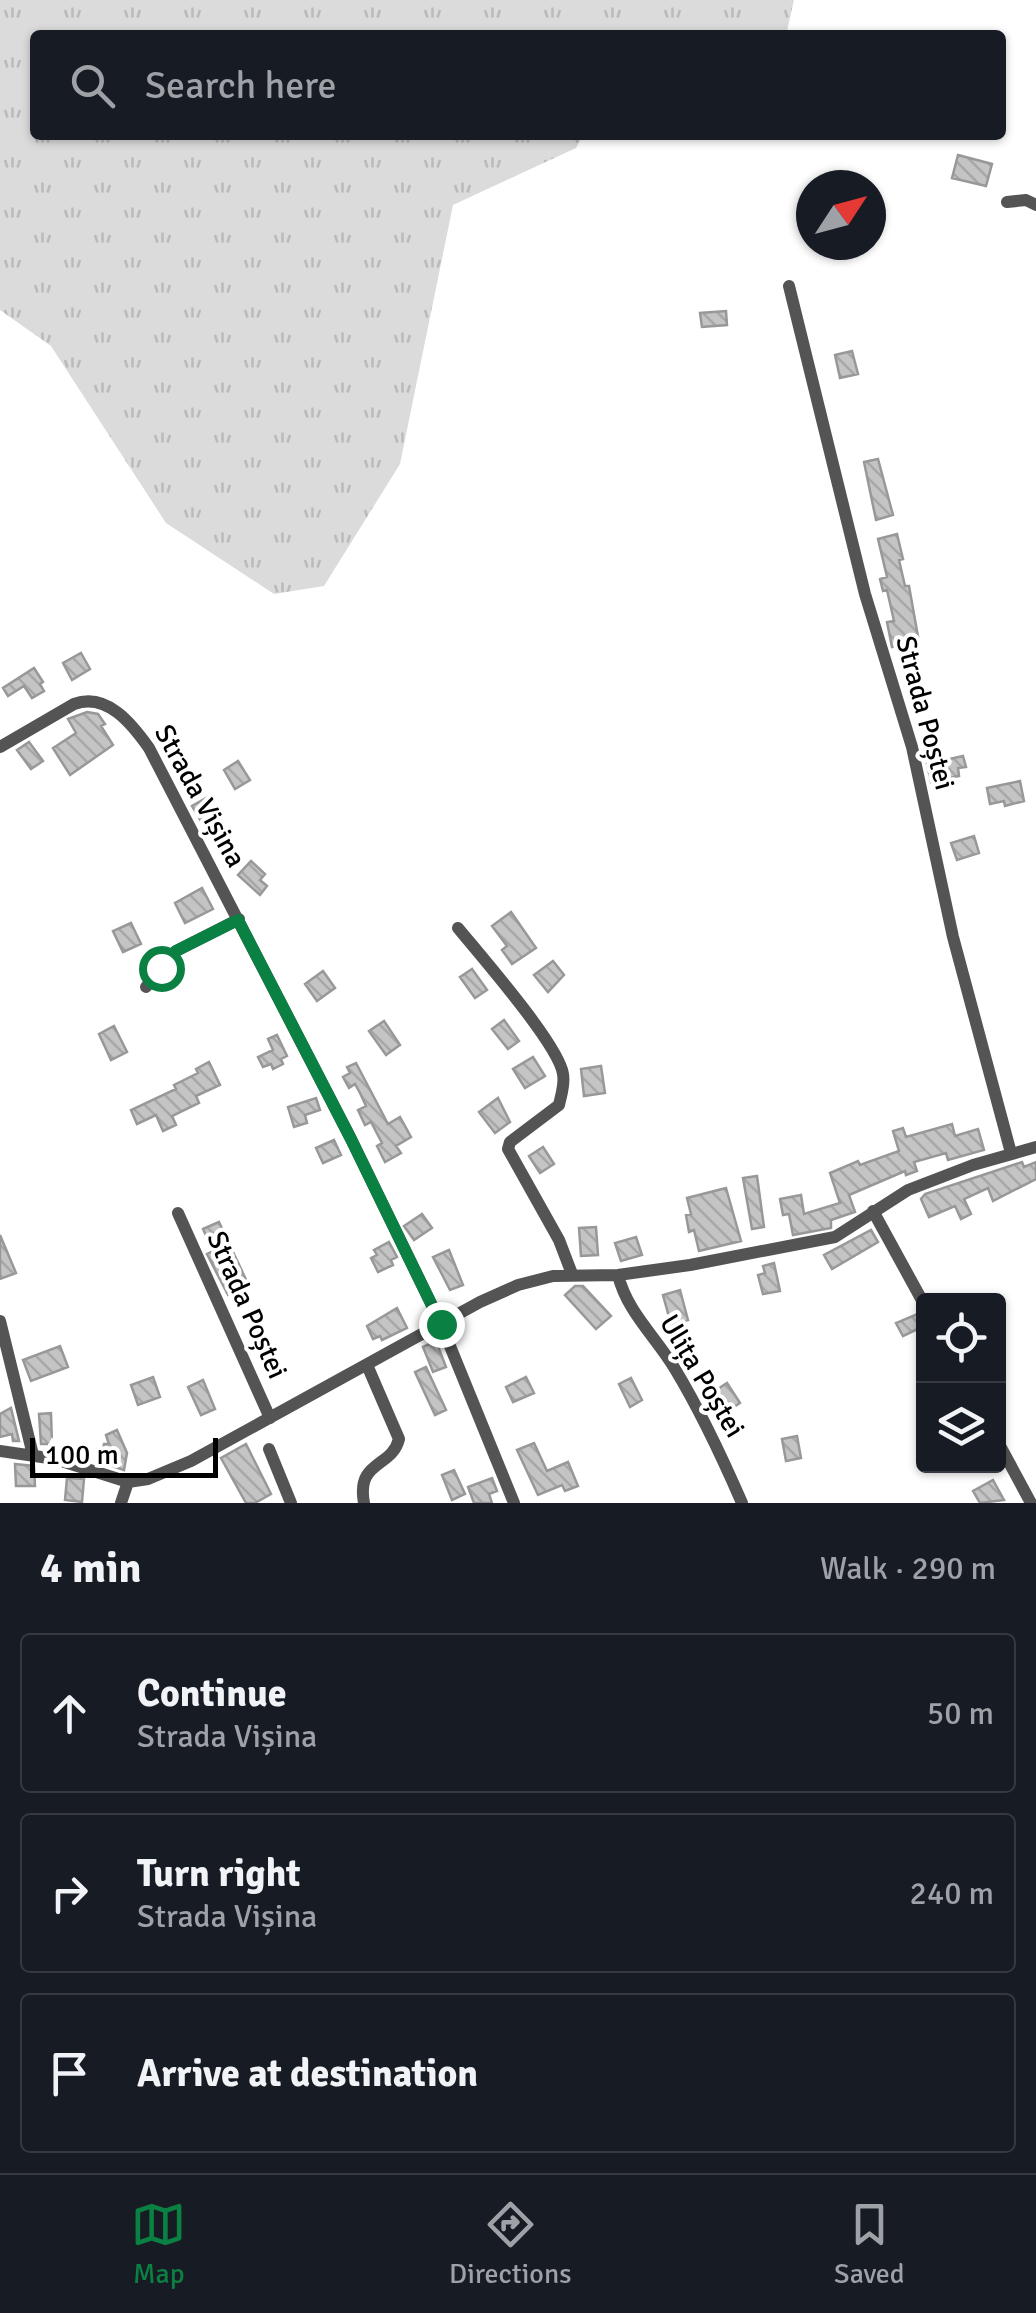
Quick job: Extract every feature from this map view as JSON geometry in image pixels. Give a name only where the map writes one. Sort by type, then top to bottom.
[{"type":"street","points":[[1007,202],[1026,200],[1036,205]]},
{"type":"street","name":"Strada Poștei","points":[[789,286],[865,594],[912,748],[953,937],[1011,1154]]},
{"type":"street","name":"Strada Vișina","points":[[0,747],[80,702],[98,702],[117,712],[149,748],[351,1139],[441,1324],[514,1503]]},
{"type":"street","points":[[146,987],[176,951],[238,920]]},
{"type":"street","points":[[458,928],[560,1062],[564,1075],[558,1105],[510,1142],[508,1149],[559,1240],[572,1274]]},
{"type":"street","name":"Strada Poștei","points":[[128,1482],[165,1473],[518,1285],[572,1274],[618,1275],[812,1242],[850,1229],[933,1179],[1036,1147]]},
{"type":"street","points":[[873,1212],[918,1293]]},
{"type":"street","name":"Strada Poștei","points":[[178,1213],[270,1418]]},
{"type":"street","name":"Ulița Poștei","points":[[618,1275],[630,1306],[674,1368],[704,1420],[742,1503]]},
{"type":"street","points":[[0,1322],[33,1455]]},
{"type":"street","points":[[364,1503],[362,1489],[368,1471],[396,1450],[399,1440],[367,1365]]},
{"type":"street","points":[[269,1448],[292,1503]]},
{"type":"street","points":[[0,1451],[33,1455],[128,1482],[121,1503]]},
{"type":"street","points":[[1006,1457],[1031,1503]]},
{"type":"green space","points":[[0,0],[794,0],[787,30],[30,30],[30,140],[580,140],[576,148],[453,205],[400,464],[324,586],[274,594],[166,523],[51,346],[0,310]]},
{"type":"building","points":[[958,155],[992,164],[986,186],[952,178]]},
{"type":"building","points":[[726,311],[727,325],[702,327],[700,313]]},
{"type":"building","points":[[852,351],[858,374],[840,378],[835,355]]},
{"type":"building","points":[[878,459],[893,515],[876,520],[864,462]]},
{"type":"building","points":[[897,534],[903,559],[899,560],[905,586],[909,586],[919,642],[892,647],[887,622],[894,621],[887,590],[883,591],[880,579],[887,577],[878,539]]},
{"type":"building","points":[[81,653],[90,669],[72,680],[63,663]]},
{"type":"building","points":[[34,668],[44,691],[32,698],[24,686],[8,696],[3,688]]},
{"type":"building","points":[[87,712],[98,714],[113,745],[70,775],[53,748],[76,733],[68,719]]},
{"type":"building","points":[[29,742],[43,761],[31,769],[17,750]]},
{"type":"building","points":[[963,756],[966,767],[958,768],[959,776],[931,782],[927,764]]},
{"type":"building","points":[[238,761],[250,780],[235,789],[224,770]]},
{"type":"building","points":[[1020,781],[1024,801],[1005,806],[1004,801],[990,804],[987,788]]},
{"type":"building","points":[[208,797],[216,812],[201,821],[192,806]]},
{"type":"building","points":[[974,836],[979,853],[957,860],[951,843]]},
{"type":"building","points":[[251,861],[265,874],[260,880],[267,886],[260,895],[238,875]]},
{"type":"building","points":[[202,888],[213,909],[185,923],[175,903]]},
{"type":"building","points":[[511,912],[536,948],[512,964],[502,950],[507,946],[492,926]]},
{"type":"building","points":[[131,923],[141,944],[123,952],[113,931]]},
{"type":"building","points":[[553,961],[564,975],[548,992],[534,975]]},
{"type":"building","points":[[472,969],[487,990],[475,998],[460,977]]},
{"type":"building","points":[[323,971],[335,988],[317,1001],[305,984]]},
{"type":"building","points":[[504,1020],[519,1041],[508,1049],[492,1029]]},
{"type":"building","points":[[384,1021],[400,1045],[386,1055],[369,1031]]},
{"type":"building","points":[[114,1026],[127,1052],[111,1060],[99,1034]]},
{"type":"building","points":[[277,1035],[287,1056],[281,1059],[283,1064],[273,1069],[271,1064],[263,1067],[258,1057],[273,1050],[268,1039]]},
{"type":"building","points":[[533,1057],[545,1076],[525,1088],[513,1069]]},
{"type":"building","points":[[209,1062],[220,1085],[196,1096],[199,1103],[172,1116],[176,1125],[163,1131],[156,1115],[137,1124],[131,1110],[176,1089],[174,1085],[198,1073],[196,1069]]},
{"type":"building","points":[[356,1063],[388,1124],[400,1117],[411,1137],[396,1146],[401,1153],[385,1162],[377,1146],[382,1143],[371,1122],[365,1125],[358,1110],[366,1106],[360,1093],[355,1084],[349,1088],[343,1077],[350,1073],[347,1067]]},
{"type":"building","points":[[601,1066],[605,1093],[584,1096],[581,1069]]},
{"type":"building","points":[[316,1098],[320,1110],[305,1115],[307,1123],[294,1127],[288,1107]]},
{"type":"building","points":[[498,1098],[510,1122],[495,1133],[479,1112]]},
{"type":"building","points":[[952,1124],[955,1136],[978,1129],[984,1150],[948,1160],[946,1153],[914,1162],[917,1171],[906,1175],[905,1171],[849,1195],[855,1212],[831,1220],[831,1228],[793,1235],[789,1214],[783,1215],[780,1199],[801,1195],[804,1214],[840,1203],[830,1173],[899,1151],[893,1131],[903,1128],[906,1137]]},
{"type":"building","points":[[334,1140],[341,1155],[323,1163],[316,1148]]},
{"type":"building","points":[[543,1147],[554,1164],[540,1173],[529,1156]]},
{"type":"building","points":[[1022,1162],[1024,1167],[1036,1162],[1036,1179],[993,1201],[988,1188],[964,1199],[971,1214],[961,1219],[955,1206],[929,1217],[921,1199],[925,1194]]},
{"type":"building","points":[[757,1176],[764,1227],[752,1229],[743,1178]]},
{"type":"building","points":[[726,1188],[741,1241],[699,1251],[694,1230],[689,1232],[686,1215],[691,1214],[687,1198]]},
{"type":"building","points":[[422,1214],[432,1228],[414,1240],[404,1226]]},
{"type":"building","points":[[219,1222],[249,1286],[228,1295],[207,1254],[213,1251],[203,1229]]},
{"type":"building","points":[[596,1227],[598,1255],[581,1256],[579,1228]]},
{"type":"building","points":[[871,1230],[878,1242],[832,1269],[824,1255]]},
{"type":"building","points":[[0,1235],[16,1273],[0,1279]]},
{"type":"building","points":[[636,1237],[642,1255],[621,1261],[615,1243]]},
{"type":"building","points":[[389,1242],[397,1257],[391,1260],[393,1265],[378,1272],[371,1258],[377,1255],[374,1250]]},
{"type":"building","points":[[449,1250],[463,1285],[450,1290],[433,1257]]},
{"type":"building","points":[[774,1263],[780,1291],[763,1294],[758,1275],[765,1273],[763,1266]]},
{"type":"building","points":[[575,1286],[583,1286],[611,1316],[596,1329],[565,1295]]},
{"type":"building","points":[[680,1290],[688,1320],[671,1324],[663,1295]]},
{"type":"building","points":[[397,1308],[407,1328],[382,1340],[380,1336],[373,1339],[367,1326]]},
{"type":"building","points":[[916,1315],[916,1330],[903,1336],[896,1323]]},
{"type":"building","points":[[436,1341],[446,1367],[433,1372],[423,1347]]},
{"type":"building","points":[[60,1346],[68,1367],[31,1381],[23,1360]]},
{"type":"building","points":[[426,1367],[446,1410],[435,1415],[415,1372]]},
{"type":"building","points":[[153,1377],[160,1397],[138,1405],[131,1385]]},
{"type":"building","points":[[526,1377],[534,1393],[513,1402],[506,1387]]},
{"type":"building","points":[[631,1378],[642,1400],[630,1407],[619,1384]]},
{"type":"building","points":[[203,1380],[215,1409],[201,1415],[188,1387]]},
{"type":"building","points":[[727,1383],[740,1403],[726,1412],[713,1392]]},
{"type":"building","points":[[11,1408],[19,1441],[13,1441],[12,1434],[0,1437],[0,1414]]},
{"type":"building","points":[[51,1413],[52,1444],[41,1444],[39,1414]]},
{"type":"building","points":[[117,1430],[127,1453],[124,1470],[100,1462],[104,1444],[109,1444],[106,1435]]},
{"type":"building","points":[[797,1436],[801,1458],[786,1461],[782,1439]]},
{"type":"building","points":[[534,1443],[547,1471],[568,1462],[578,1486],[565,1491],[562,1485],[538,1495],[517,1450]]},
{"type":"building","points":[[246,1444],[271,1494],[255,1503],[246,1503],[221,1458]]},
{"type":"building","points":[[15,1464],[34,1466],[35,1486],[16,1486]]},
{"type":"building","points":[[454,1470],[465,1494],[452,1500],[442,1475]]},
{"type":"building","points":[[67,1478],[84,1479],[82,1502],[65,1500]]},
{"type":"building","points":[[492,1478],[497,1491],[489,1494],[492,1503],[474,1503],[468,1487]]},
{"type":"building","points":[[993,1480],[1004,1500],[980,1503],[973,1491]]},
{"type":"route","points":[[161,968],[176,951],[238,920],[441,1324]]}]
